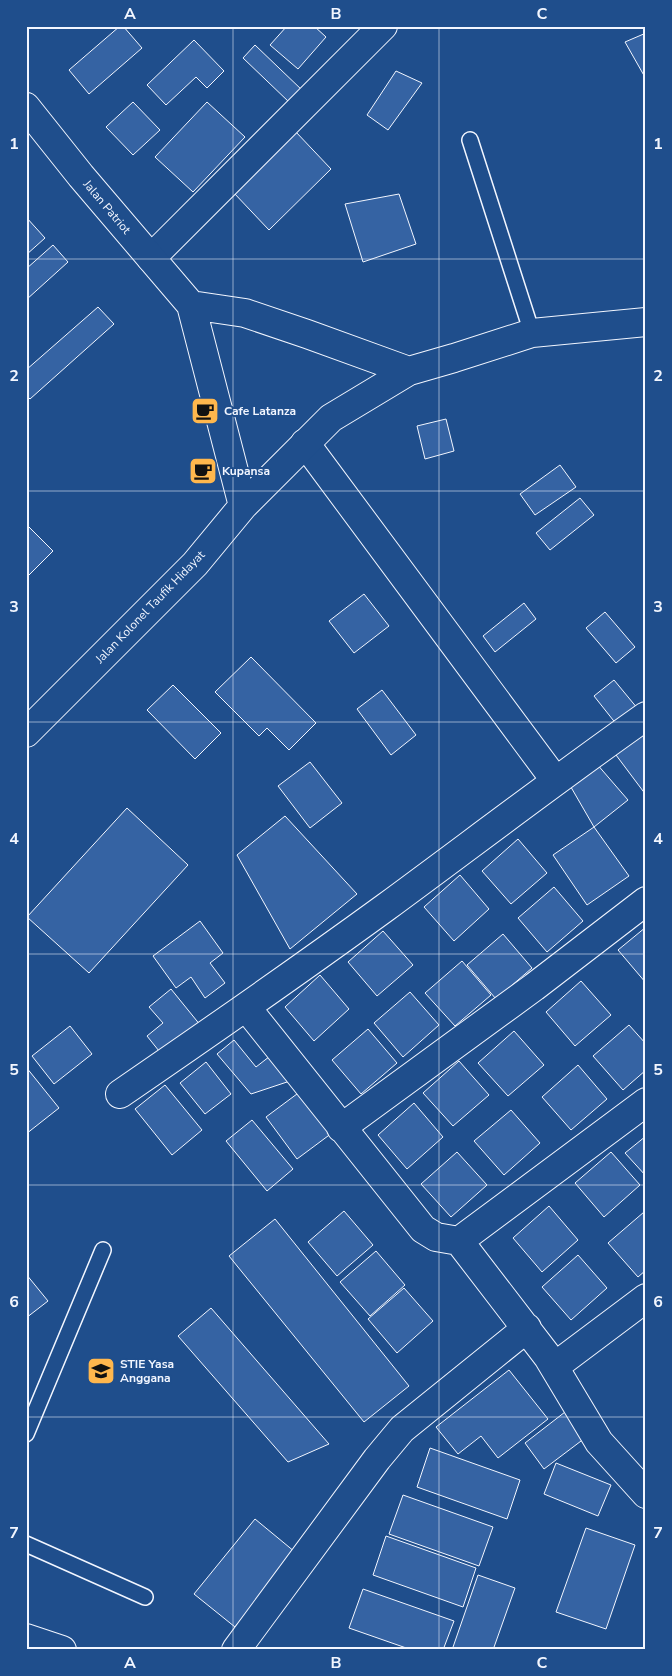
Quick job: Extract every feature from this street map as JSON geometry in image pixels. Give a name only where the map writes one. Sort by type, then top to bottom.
[{"type":"street","points":[[151,258],[383,26]]},
{"type":"street","name":"Jalan Patriot","points":[[26,107],[81,176],[191,305],[242,506]]},
{"type":"street","points":[[191,305],[245,313],[409,370]]},
{"type":"street","name":"Jalan Kolonel Taufik Hidayat","points":[[26,733],[195,564],[242,506],[331,418],[409,370],[532,333],[646,322]]},
{"type":"street","points":[[305,443],[555,780]]},
{"type":"street","points":[[120,1094],[246,1007],[555,780],[646,716]]},
{"type":"street","points":[[341,1128],[534,987],[646,901]]},
{"type":"street","points":[[246,1007],[423,1229],[436,1237],[459,1241],[527,1328],[554,1367],[600,1442],[646,1494]]},
{"type":"street","points":[[459,1241],[646,1102]]},
{"type":"street","points":[[554,1367],[646,1298]]},
{"type":"street","points":[[236,1650],[377,1458],[402,1428],[527,1328]]},
{"type":"street","points":[[26,1638],[62,1650]]},
{"type":"lane","points":[[470,140],[532,333]]},
{"type":"lane","points":[[26,1434],[103,1250]]},
{"type":"lane","points":[[26,1544],[145,1597]]},
{"type":"building","points":[[120,26],[123,26],[142,48],[89,94],[69,70]]},
{"type":"building","points":[[287,26],[314,26],[326,37],[298,69],[270,45]]},
{"type":"building","points":[[646,33],[646,79],[625,42]]},
{"type":"building","points":[[194,40],[224,71],[207,88],[196,77],[166,105],[147,85]]},
{"type":"building","points":[[255,45],[303,91],[290,103],[243,58]]},
{"type":"building","points":[[396,71],[422,83],[388,130],[367,115]]},
{"type":"building","points":[[133,102],[160,130],[133,155],[106,127]]},
{"type":"building","points":[[207,102],[245,137],[193,192],[155,157]]},
{"type":"building","points":[[295,131],[331,169],[269,230],[233,192]]},
{"type":"building","points":[[399,194],[416,244],[363,262],[345,204]]},
{"type":"building","points":[[26,217],[45,238],[26,255]]},
{"type":"building","points":[[53,245],[68,262],[26,300],[26,269]]},
{"type":"building","points":[[98,307],[114,324],[30,399],[26,395],[26,370]]},
{"type":"building","points":[[446,419],[454,451],[425,459],[417,426]]},
{"type":"building","points":[[560,465],[576,487],[535,515],[520,494]]},
{"type":"building","points":[[580,498],[594,515],[550,550],[536,533]]},
{"type":"building","points":[[26,524],[53,551],[26,578]]},
{"type":"building","points":[[364,594],[389,626],[354,653],[329,621]]},
{"type":"building","points":[[524,603],[536,619],[495,652],[483,636]]},
{"type":"building","points":[[605,612],[635,647],[616,663],[586,628]]},
{"type":"building","points":[[251,657],[316,723],[289,750],[267,728],[259,736],[215,692]]},
{"type":"building","points":[[614,680],[638,709],[617,725],[594,696]]},
{"type":"building","points":[[173,685],[221,733],[195,759],[147,710]]},
{"type":"building","points":[[382,690],[416,735],[391,755],[357,709]]},
{"type":"building","points":[[636,728],[646,739],[646,795],[613,751]]},
{"type":"building","points":[[310,762],[342,803],[310,828],[278,786]]},
{"type":"building","points":[[596,763],[628,800],[594,827],[568,782]]},
{"type":"building","points":[[127,808],[188,865],[89,973],[27,917]]},
{"type":"building","points":[[285,816],[357,894],[290,949],[237,855]]},
{"type":"building","points":[[594,827],[629,876],[587,905],[553,855]]},
{"type":"building","points":[[518,839],[547,873],[511,904],[482,871]]},
{"type":"building","points":[[460,875],[489,909],[454,941],[424,907]]},
{"type":"building","points":[[554,887],[583,921],[547,952],[518,918]]},
{"type":"building","points":[[200,921],[223,953],[210,963],[225,983],[205,998],[191,977],[176,988],[153,956]]},
{"type":"building","points":[[646,927],[646,983],[618,950]]},
{"type":"building","points":[[383,931],[413,965],[377,996],[348,962]]},
{"type":"building","points":[[503,934],[532,968],[496,999],[467,965]]},
{"type":"building","points":[[462,961],[491,995],[455,1026],[425,993]]},
{"type":"building","points":[[320,975],[349,1009],[314,1041],[285,1007]]},
{"type":"building","points":[[581,981],[611,1015],[575,1046],[546,1012]]},
{"type":"building","points":[[171,989],[201,1026],[163,1056],[147,1036],[163,1023],[149,1007]]},
{"type":"building","points":[[410,992],[439,1025],[403,1057],[374,1023]]},
{"type":"building","points":[[629,1025],[646,1044],[646,1070],[623,1090],[593,1056]]},
{"type":"building","points":[[70,1026],[92,1054],[54,1084],[32,1056]]},
{"type":"building","points":[[368,1029],[397,1063],[361,1094],[332,1060]]},
{"type":"building","points":[[514,1031],[544,1065],[508,1096],[478,1063]]},
{"type":"building","points":[[234,1040],[256,1067],[274,1053],[296,1079],[251,1094],[217,1054]]},
{"type":"building","points":[[459,1061],[489,1095],[453,1126],[423,1093]]},
{"type":"building","points":[[206,1062],[231,1094],[205,1114],[180,1083]]},
{"type":"building","points":[[578,1065],[607,1099],[571,1130],[542,1097]]},
{"type":"building","points":[[26,1067],[59,1108],[26,1134]]},
{"type":"building","points":[[165,1085],[202,1130],[172,1155],[135,1109]]},
{"type":"building","points":[[305,1088],[336,1130],[297,1159],[266,1117]]},
{"type":"building","points":[[414,1103],[443,1137],[407,1169],[378,1135]]},
{"type":"building","points":[[511,1110],[540,1143],[504,1175],[474,1141]]},
{"type":"building","points":[[252,1120],[293,1169],[267,1191],[226,1141]]},
{"type":"building","points":[[646,1136],[646,1176],[625,1153]]},
{"type":"building","points":[[457,1152],[487,1185],[451,1217],[421,1184]]},
{"type":"building","points":[[611,1152],[640,1185],[604,1217],[575,1183]]},
{"type":"building","points":[[549,1206],[578,1240],[542,1272],[513,1238]]},
{"type":"building","points":[[344,1211],[373,1245],[337,1276],[308,1242]]},
{"type":"building","points":[[644,1212],[646,1214],[646,1270],[638,1277],[608,1243]]},
{"type":"building","points":[[275,1219],[409,1386],[364,1422],[229,1256]]},
{"type":"building","points":[[376,1251],[405,1285],[370,1316],[340,1282]]},
{"type":"building","points":[[578,1255],[607,1288],[571,1320],[542,1287]]},
{"type":"building","points":[[26,1274],[48,1301],[26,1318]]},
{"type":"building","points":[[404,1288],[433,1321],[397,1353],[368,1319]]},
{"type":"building","points":[[211,1308],[329,1444],[288,1462],[178,1336]]},
{"type":"building","points":[[509,1370],[548,1419],[498,1458],[481,1436],[458,1454],[436,1427]]},
{"type":"building","points":[[565,1412],[585,1438],[544,1469],[525,1443]]},
{"type":"building","points":[[430,1448],[520,1480],[507,1519],[417,1487]]},
{"type":"building","points":[[556,1463],[611,1485],[598,1516],[544,1494]]},
{"type":"building","points":[[403,1495],[493,1527],[479,1566],[389,1534]]},
{"type":"building","points":[[255,1519],[295,1552],[235,1627],[194,1594]]},
{"type":"building","points":[[586,1528],[635,1545],[606,1629],[556,1612]]},
{"type":"building","points":[[386,1536],[476,1568],[463,1607],[373,1575]]},
{"type":"building","points":[[478,1575],[515,1588],[493,1650],[452,1650]]},
{"type":"building","points":[[363,1589],[454,1621],[443,1650],[412,1650],[349,1628]]},
{"type":"place","name":"Cafe Latanza","points":[[205,411]]},
{"type":"place","name":"Kupansa","points":[[203,471]]},
{"type":"place","name":"STIE Yasa Anggana","points":[[101,1371]]}]
